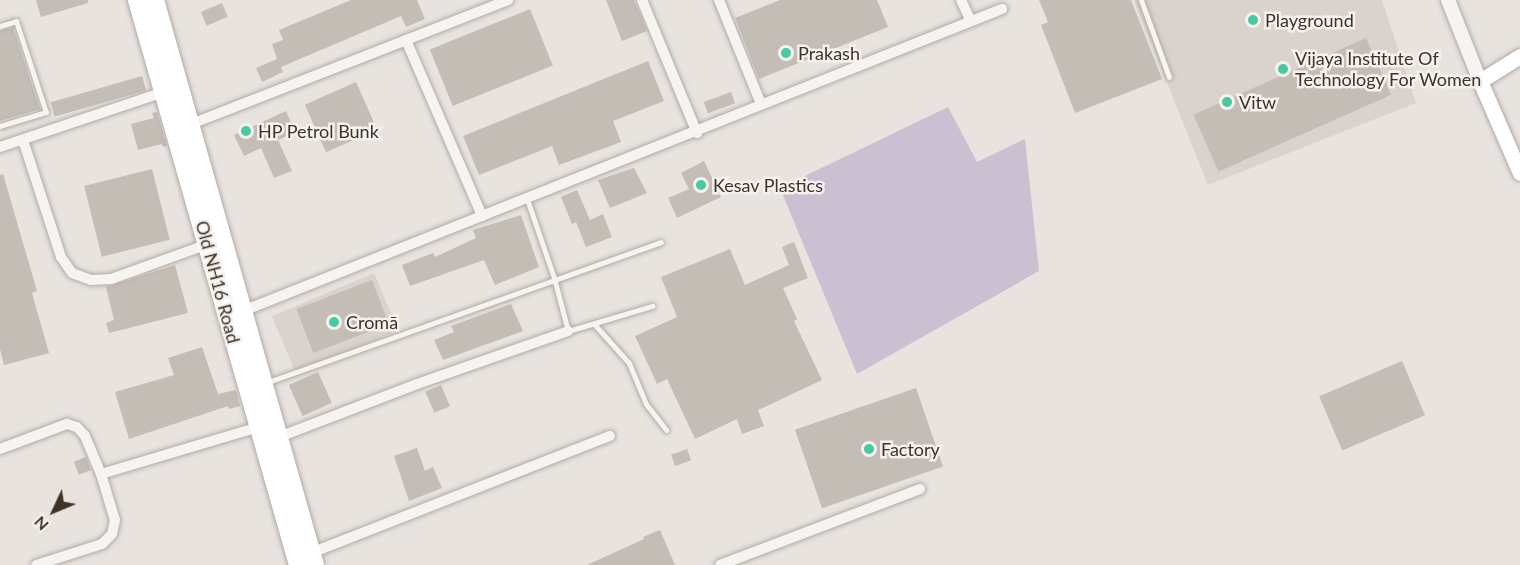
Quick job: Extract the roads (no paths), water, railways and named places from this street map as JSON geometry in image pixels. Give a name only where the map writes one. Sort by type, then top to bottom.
[{"type":"main road","name":"Old NH16 Road","points":[[137,0],[208,244],[270,429],[308,561]]},
{"type":"main road","name":"Old NH16 Road","points":[[154,0],[264,384],[270,429]]},
{"type":"main road","points":[[1520,56],[1480,81],[1520,173]]},
{"type":"street","points":[[191,124],[508,0]]},
{"type":"street","points":[[642,0],[697,133]]},
{"type":"street","points":[[719,0],[761,104]]},
{"type":"street","points":[[961,0],[971,21]]},
{"type":"street","points":[[1448,0],[1480,81]]},
{"type":"street","points":[[243,311],[697,133],[761,104],[1002,9]]},
{"type":"street","points":[[406,40],[482,216]]},
{"type":"street","points":[[0,147],[163,92]]},
{"type":"street","points":[[23,140],[61,257],[72,273],[91,280],[111,279],[208,244]]},
{"type":"street","points":[[101,474],[270,429],[417,384],[568,331]]},
{"type":"street","points":[[0,449],[67,424],[77,427],[85,436],[101,474],[115,520],[112,534],[102,544],[36,565]]},
{"type":"street","points":[[308,561],[610,436]]},
{"type":"street","points":[[720,565],[920,489]]},
{"type":"lane","points":[[1141,0],[1169,77]]},
{"type":"lane","points":[[0,26],[16,21],[46,112],[0,126]]},
{"type":"lane","points":[[527,199],[554,278],[568,331],[595,325],[652,306]]},
{"type":"lane","points":[[264,384],[554,278],[661,242]]},
{"type":"lane","points":[[595,325],[628,363],[646,404],[666,430]]},
{"type":"place","name":"Playground","points":[[1253,20]]},
{"type":"place","name":"Prakash","points":[[786,53]]},
{"type":"place","name":"Vijaya Institute Of Technology For Women","points":[[1283,69]]},
{"type":"place","name":"Vitw","points":[[1227,102]]},
{"type":"place","name":"HP Petrol Bunk","points":[[246,131]]},
{"type":"place","name":"Kesav Plastics","points":[[701,185]]},
{"type":"place","name":"Cromā","points":[[334,322]]},
{"type":"place","name":"Factory","points":[[869,449]]}]
